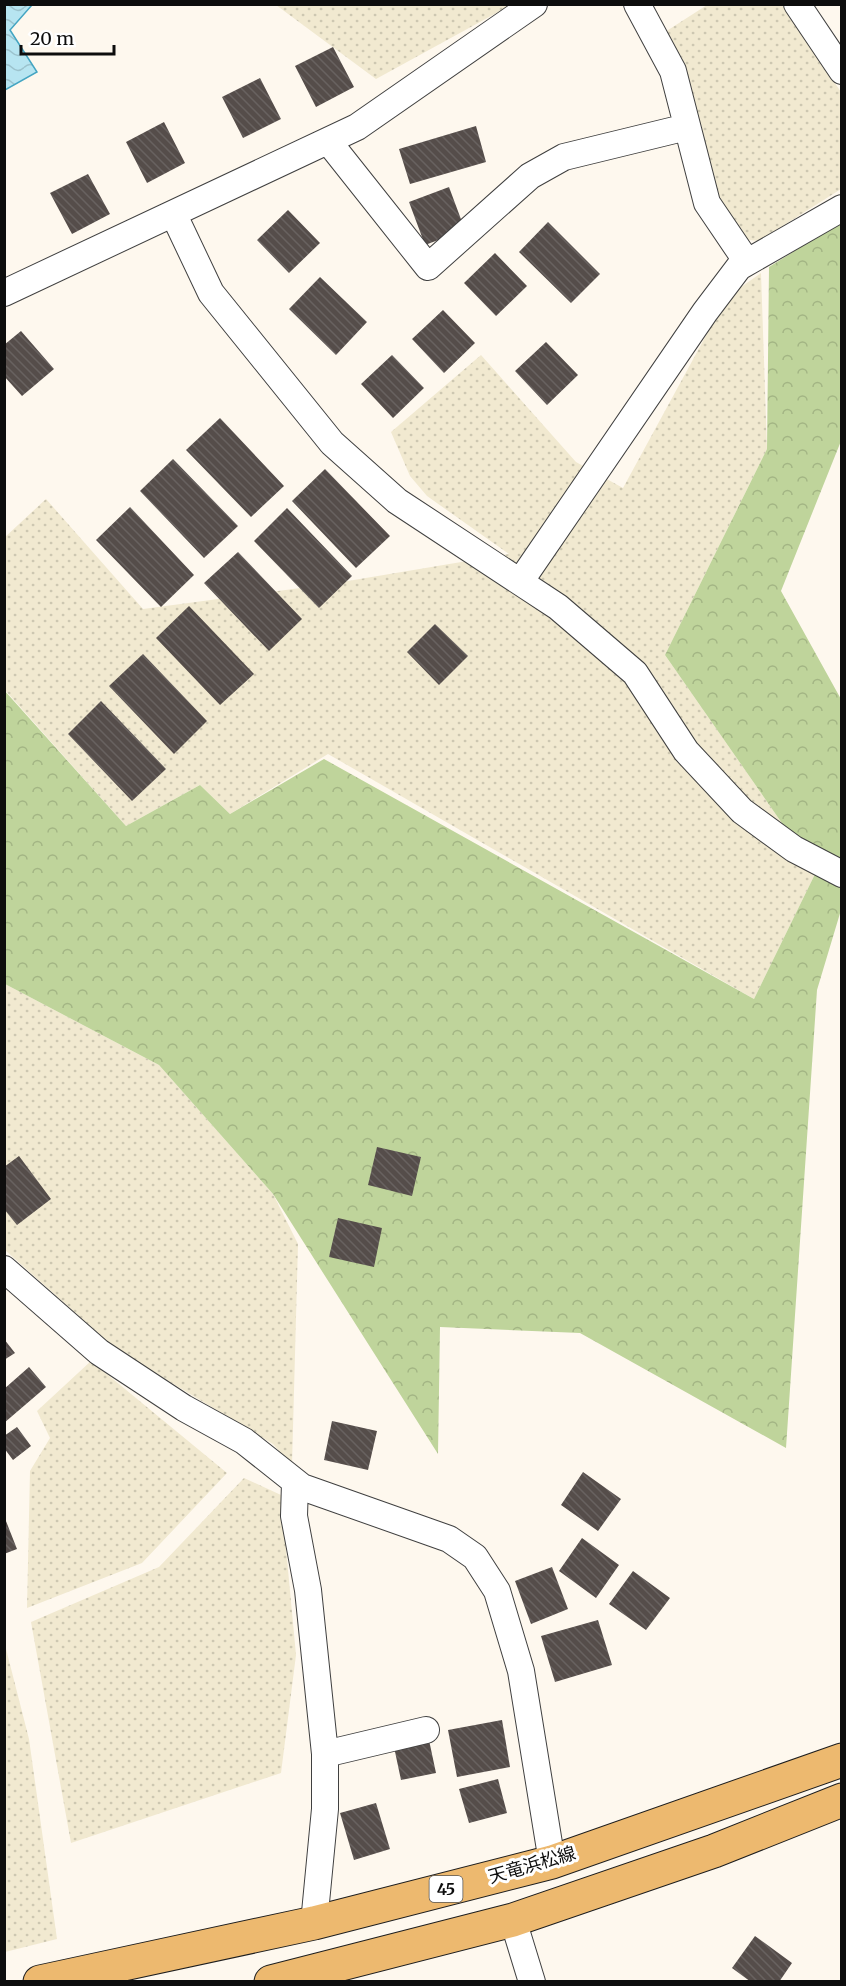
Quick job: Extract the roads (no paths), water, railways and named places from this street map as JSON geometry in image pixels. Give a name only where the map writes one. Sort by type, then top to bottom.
[{"type":"main road","name":"天竜浜松線","points":[[40,1982],[314,1923],[552,1862],[842,1760]]},
{"type":"main road","points":[[271,1982],[513,1920],[714,1851],[842,1800]]},
{"type":"street","points":[[4,293],[174,215],[375,116],[534,4]]},
{"type":"street","points":[[637,4],[673,71],[707,203],[747,262]]},
{"type":"street","points":[[797,4],[842,71]]},
{"type":"street","points":[[328,141],[428,267],[530,176],[564,157],[687,127]]},
{"type":"street","points":[[520,582],[705,312],[739,267],[842,208]]},
{"type":"street","points":[[174,215],[211,293],[332,443],[397,501],[558,607],[635,673],[686,751],[742,811],[794,849],[842,874]]},
{"type":"street","points":[[4,1269],[99,1352],[184,1408],[243,1441],[295,1483],[449,1539],[464,1547],[480,1564],[497,1591],[521,1671],[552,1862]]},
{"type":"street","points":[[295,1483],[294,1516],[308,1590],[326,1754],[325,1809],[314,1923]]},
{"type":"street","points":[[326,1754],[426,1730]]},
{"type":"street","points":[[513,1920],[532,1982]]},
{"type":"water","points":[[5,4],[32,5],[10,30],[37,72],[5,90]]}]
